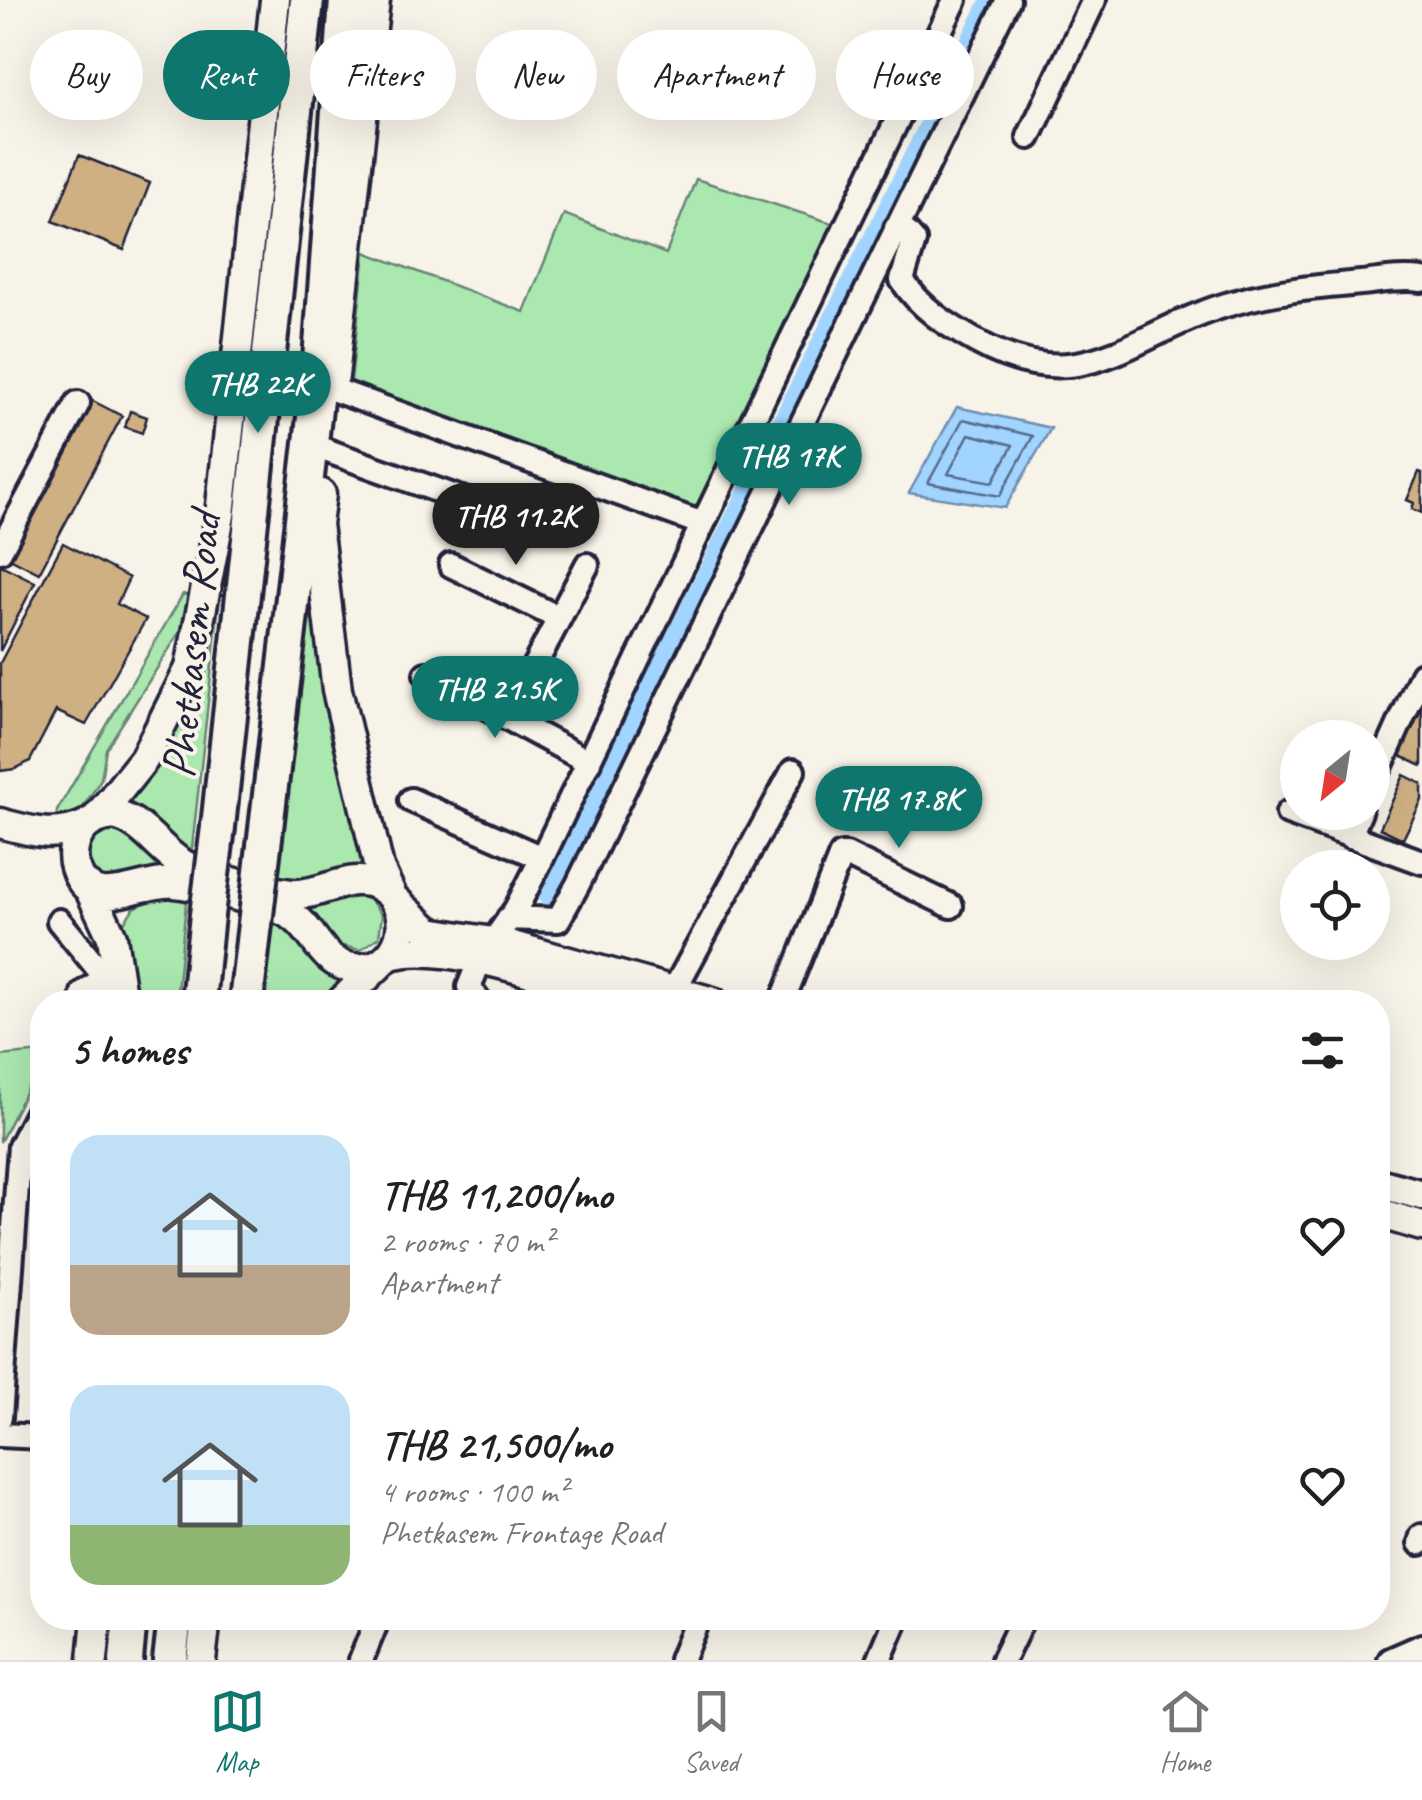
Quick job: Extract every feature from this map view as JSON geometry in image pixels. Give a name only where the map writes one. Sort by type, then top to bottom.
[{"type":"highway","name":"Phetkasem Road","points":[[199,990],[308,0]]},
{"type":"highway","name":"Phetkasem Road","points":[[247,990],[318,374],[346,0]]},
{"type":"highway","points":[[126,1660],[129,1630]]},
{"type":"highway","points":[[170,1660],[174,1630]]},
{"type":"main road","points":[[275,0],[220,514],[190,668],[144,759],[75,842],[81,876],[110,894],[171,882],[283,910],[303,921],[322,951],[344,966],[358,969],[405,951],[486,951]]},
{"type":"main road","points":[[353,990],[386,958],[401,934],[402,920],[379,868],[337,690],[317,524],[374,0]]},
{"type":"main road","points":[[0,823],[42,834],[62,833],[114,815],[135,822],[161,848],[202,873],[292,894],[363,881],[378,885],[430,932],[607,990]]},
{"type":"main road","points":[[42,834],[60,847],[81,876],[112,937],[111,973],[117,990]]},
{"type":"main road","points":[[1390,1186],[1422,1195]]},
{"type":"main road","points":[[1390,1217],[1422,1226]]},
{"type":"main road","points":[[92,1660],[96,1630]]},
{"type":"main road","points":[[201,1660],[205,1630]]},
{"type":"street","points":[[472,990],[469,986],[486,951],[542,858],[589,762],[955,0]]},
{"type":"street","points":[[509,918],[558,920],[578,884],[1008,0]]},
{"type":"street","points":[[1029,137],[1094,0]]},
{"type":"street","points":[[896,228],[914,241],[902,280],[916,302],[997,353],[1039,366],[1106,359],[1223,306],[1279,291],[1422,280]]},
{"type":"street","points":[[332,390],[703,524]]},
{"type":"street","points":[[0,550],[78,404]]},
{"type":"street","points":[[326,450],[537,526]]},
{"type":"street","points":[[451,564],[559,618]]},
{"type":"street","points":[[507,718],[587,564]]},
{"type":"street","points":[[426,674],[589,762]]},
{"type":"street","points":[[1390,745],[1422,674]]},
{"type":"street","points":[[675,990],[793,771]]},
{"type":"street","points":[[411,800],[542,858]]},
{"type":"street","points":[[1334,830],[1422,862]]},
{"type":"street","points":[[1350,836],[1352,830]]},
{"type":"street","points":[[787,990],[841,855],[951,906]]},
{"type":"street","points":[[59,921],[111,973],[87,990]]},
{"type":"street","points":[[0,1417],[5,1280],[20,1146],[30,1126]]},
{"type":"street","points":[[0,1435],[30,1436]]},
{"type":"street","points":[[361,1660],[373,1630]]},
{"type":"street","points":[[681,1660],[693,1630]]},
{"type":"street","points":[[879,1660],[892,1630]]},
{"type":"street","points":[[1002,1660],[1017,1630]]},
{"type":"street","points":[[1390,1660],[1422,1646]]},
{"type":"green space","points":[[696,179],[838,225],[695,516],[351,381],[365,252],[524,312],[564,214],[666,254]]},
{"type":"green space","points":[[310,499],[372,873],[323,880],[276,880]]},
{"type":"green space","points":[[222,576],[191,857],[125,800]]},
{"type":"green space","points":[[183,594],[191,597],[192,613],[106,749],[101,779],[84,806],[56,821],[57,811]]},
{"type":"green space","points":[[106,829],[124,829],[174,869],[104,882],[87,862],[86,855],[91,842]]},
{"type":"green space","points":[[163,892],[187,894],[177,990],[131,990],[123,924],[133,909]]},
{"type":"green space","points":[[347,895],[369,898],[382,915],[379,937],[360,950],[338,945],[322,927],[281,900]]},
{"type":"green space","points":[[271,916],[294,926],[342,979],[333,990],[256,990]]},
{"type":"green space","points":[[30,1053],[30,1083],[0,1142],[0,1056]]},
{"type":"water","points":[[957,407],[1051,428],[1005,508],[909,493]]},
{"type":"building","points":[[79,155],[150,183],[124,250],[53,221]]},
{"type":"building","points":[[91,400],[122,416],[39,573],[8,557]]},
{"type":"building","points":[[130,411],[147,417],[142,433],[125,427]]},
{"type":"building","points":[[1419,472],[1422,513],[1412,509],[1414,503],[1407,500]]},
{"type":"building","points":[[63,543],[129,578],[117,604],[146,619],[86,725],[56,711],[30,761],[0,771],[0,663]]},
{"type":"building","points":[[0,567],[35,582],[0,651]]},
{"type":"building","points":[[1422,708],[1422,766],[1398,755]]},
{"type":"building","points":[[1404,775],[1422,784],[1422,800],[1403,839],[1384,830],[1390,830],[1390,806]]},
{"type":"waterway","points":[[547,896],[990,0]]}]
